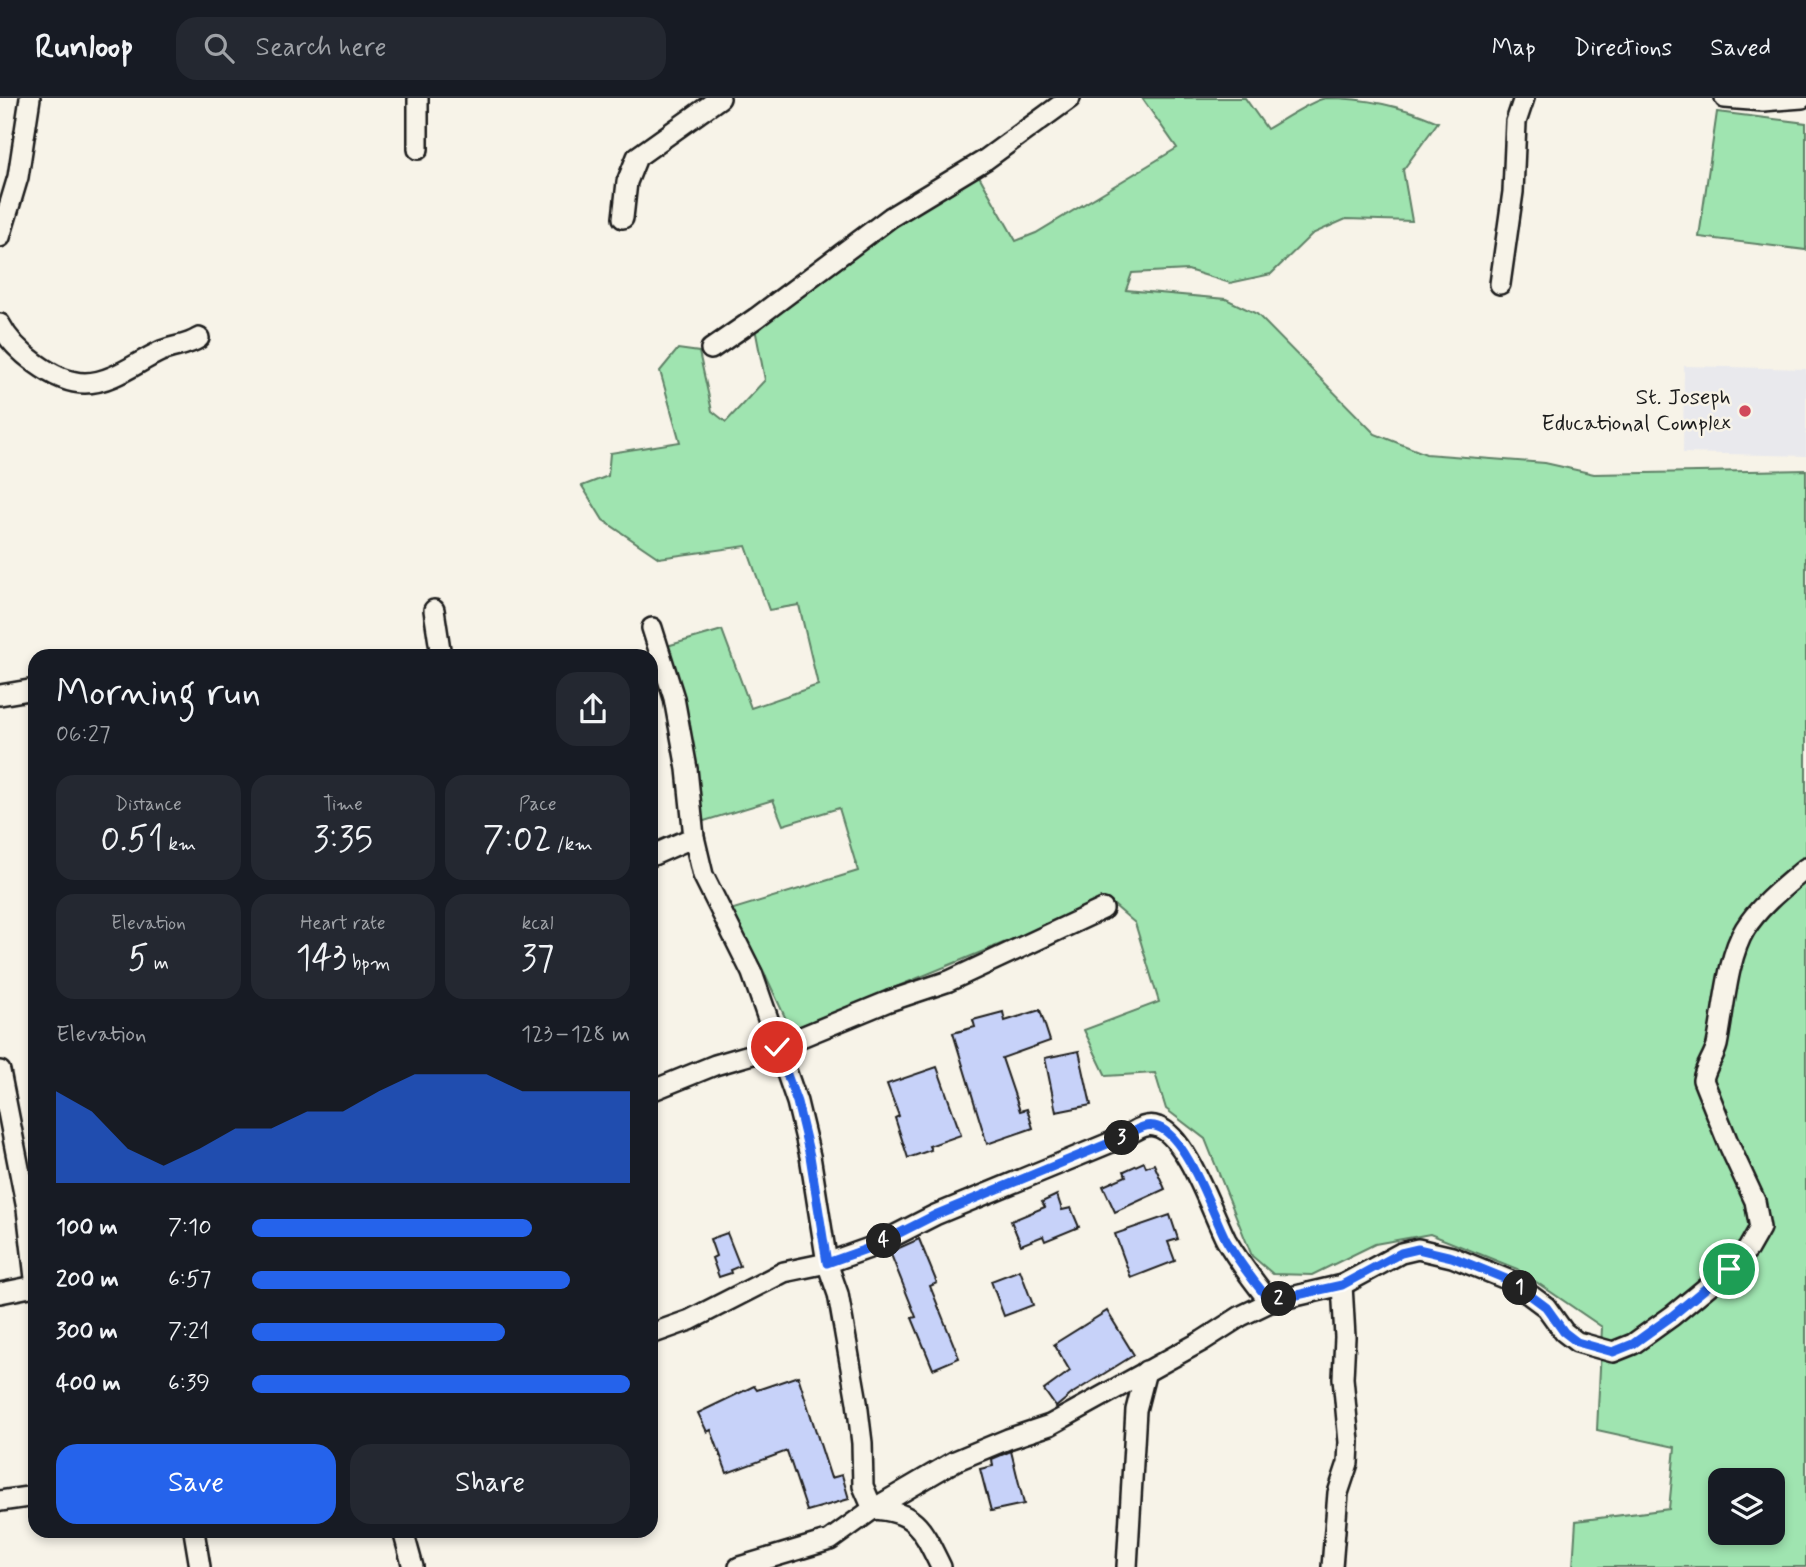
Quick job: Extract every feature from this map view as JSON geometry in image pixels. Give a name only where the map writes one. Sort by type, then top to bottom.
[{"type":"street","points":[[0,237],[18,177],[30,98]]},
{"type":"street","points":[[418,98],[418,149]]},
{"type":"street","points":[[624,218],[627,181],[637,157],[720,98]]},
{"type":"street","points":[[711,349],[891,217],[985,160],[1070,98]]},
{"type":"street","points":[[1500,284],[1514,192],[1516,122],[1524,98]]},
{"type":"street","points":[[1725,98],[1763,101],[1802,98]]},
{"type":"street","points":[[0,324],[25,357],[57,375],[84,383],[112,376],[161,351],[199,338]]},
{"type":"street","points":[[434,610],[440,649]]},
{"type":"street","points":[[652,628],[674,698],[687,769],[694,837],[703,876],[752,973],[797,1102],[810,1156],[827,1263],[838,1294],[857,1402],[863,1486],[873,1509]]},
{"type":"street","points":[[0,695],[28,690]]},
{"type":"street","points":[[658,853],[694,837]]},
{"type":"street","points":[[738,1567],[780,1561],[830,1540],[873,1509],[955,1461],[1050,1425],[1270,1301],[1342,1285],[1401,1253],[1418,1249],[1452,1257],[1511,1281],[1546,1307],[1564,1332],[1577,1342],[1613,1352],[1633,1344],[1729,1269],[1748,1249],[1760,1228],[1755,1201],[1703,1080],[1716,1050],[1729,977],[1745,929],[1769,901],[1806,868]]},
{"type":"street","points":[[658,1088],[715,1065],[777,1047],[889,1001],[949,981],[1103,909]]},
{"type":"street","points":[[0,1071],[28,1218]]},
{"type":"street","points":[[658,1331],[690,1320],[784,1272],[827,1263],[872,1247],[935,1215],[1148,1125],[1160,1127],[1174,1138],[1194,1170],[1226,1239],[1250,1277],[1270,1301]]},
{"type":"street","points":[[1332,1567],[1338,1493],[1348,1462],[1349,1442],[1343,1378],[1345,1338],[1342,1285]]},
{"type":"street","points":[[0,1293],[28,1287]]},
{"type":"street","points":[[1127,1567],[1136,1410],[1146,1371]]},
{"type":"street","points":[[1112,1391],[1136,1410]]},
{"type":"street","points":[[0,1501],[28,1497]]},
{"type":"street","points":[[873,1509],[894,1510],[910,1517],[927,1539],[942,1567]]},
{"type":"street","points":[[195,1538],[200,1567]]},
{"type":"street","points":[[405,1538],[413,1567]]},
{"type":"shaded area","name":"St. Joseph Educational Complex","points":[[1684,366],[1806,369],[1806,456],[1683,453]]},
{"type":"green space","points":[[1142,98],[1245,98],[1267,129],[1326,98],[1384,104],[1411,111],[1438,122],[1403,170],[1412,221],[1346,219],[1312,234],[1271,274],[1230,283],[1188,270],[1132,273],[1126,290],[1226,299],[1257,314],[1375,434],[1426,454],[1545,463],[1594,474],[1806,470],[1806,1567],[1573,1567],[1576,1521],[1669,1509],[1675,1447],[1597,1430],[1602,1327],[1517,1269],[1430,1234],[1375,1244],[1312,1275],[1273,1274],[1252,1256],[1205,1139],[1166,1109],[1155,1073],[1106,1076],[1084,1030],[1159,1002],[1135,923],[1108,900],[791,1030],[765,974],[730,910],[858,871],[839,808],[783,825],[773,800],[701,822],[667,646],[722,630],[751,708],[818,685],[799,605],[769,610],[746,546],[659,558],[603,520],[582,486],[608,476],[610,453],[680,442],[660,371],[678,349],[699,352],[712,411],[726,422],[765,380],[755,328],[868,242],[979,176],[1016,241],[1036,233],[1177,148]]},
{"type":"green space","points":[[1717,112],[1806,123],[1806,250],[1699,237]]},
{"type":"building","points":[[1040,1010],[1050,1041],[1002,1058],[1020,1111],[1027,1109],[1033,1128],[987,1144],[953,1033],[975,1027],[973,1020],[1003,1012],[1005,1021]]},
{"type":"building","points":[[1079,1051],[1091,1105],[1056,1112],[1045,1058]]},
{"type":"building","points":[[937,1067],[961,1135],[929,1146],[931,1150],[908,1158],[895,1118],[899,1116],[887,1084]]},
{"type":"building","points":[[1144,1162],[1146,1167],[1154,1164],[1165,1189],[1115,1212],[1103,1186],[1126,1176],[1124,1171]]},
{"type":"building","points":[[1057,1195],[1062,1210],[1071,1208],[1079,1227],[1045,1241],[1043,1236],[1021,1245],[1011,1221],[1045,1207],[1042,1202]]},
{"type":"building","points":[[1170,1215],[1178,1239],[1168,1242],[1175,1261],[1131,1278],[1115,1234]]},
{"type":"building","points":[[727,1233],[740,1266],[719,1277],[712,1258],[716,1256],[710,1239]]},
{"type":"building","points":[[919,1239],[937,1283],[930,1286],[959,1358],[933,1369],[912,1318],[916,1317],[890,1252]]},
{"type":"building","points":[[1020,1270],[1033,1305],[1004,1316],[991,1281]]},
{"type":"building","points":[[1107,1311],[1134,1355],[1073,1393],[1056,1407],[1044,1390],[1070,1371],[1054,1344]]},
{"type":"building","points":[[798,1376],[831,1478],[842,1475],[849,1499],[807,1511],[787,1451],[727,1473],[711,1430],[707,1432],[698,1413],[754,1386],[757,1390]]},
{"type":"building","points":[[1011,1451],[1024,1504],[991,1511],[980,1469],[993,1466],[992,1459]]},
{"type":"place","name":"St. Joseph Educational Complex","points":[[1745,411]]},
{"type":"route","points":[[777,1047],[797,1102],[810,1156],[827,1263],[872,1247],[935,1215],[1148,1125],[1160,1127],[1174,1138],[1194,1170],[1226,1239],[1250,1277],[1270,1301],[1342,1285],[1401,1253],[1418,1249],[1452,1257],[1511,1281],[1546,1307],[1564,1332],[1577,1342],[1613,1352],[1633,1344],[1729,1269]]}]
